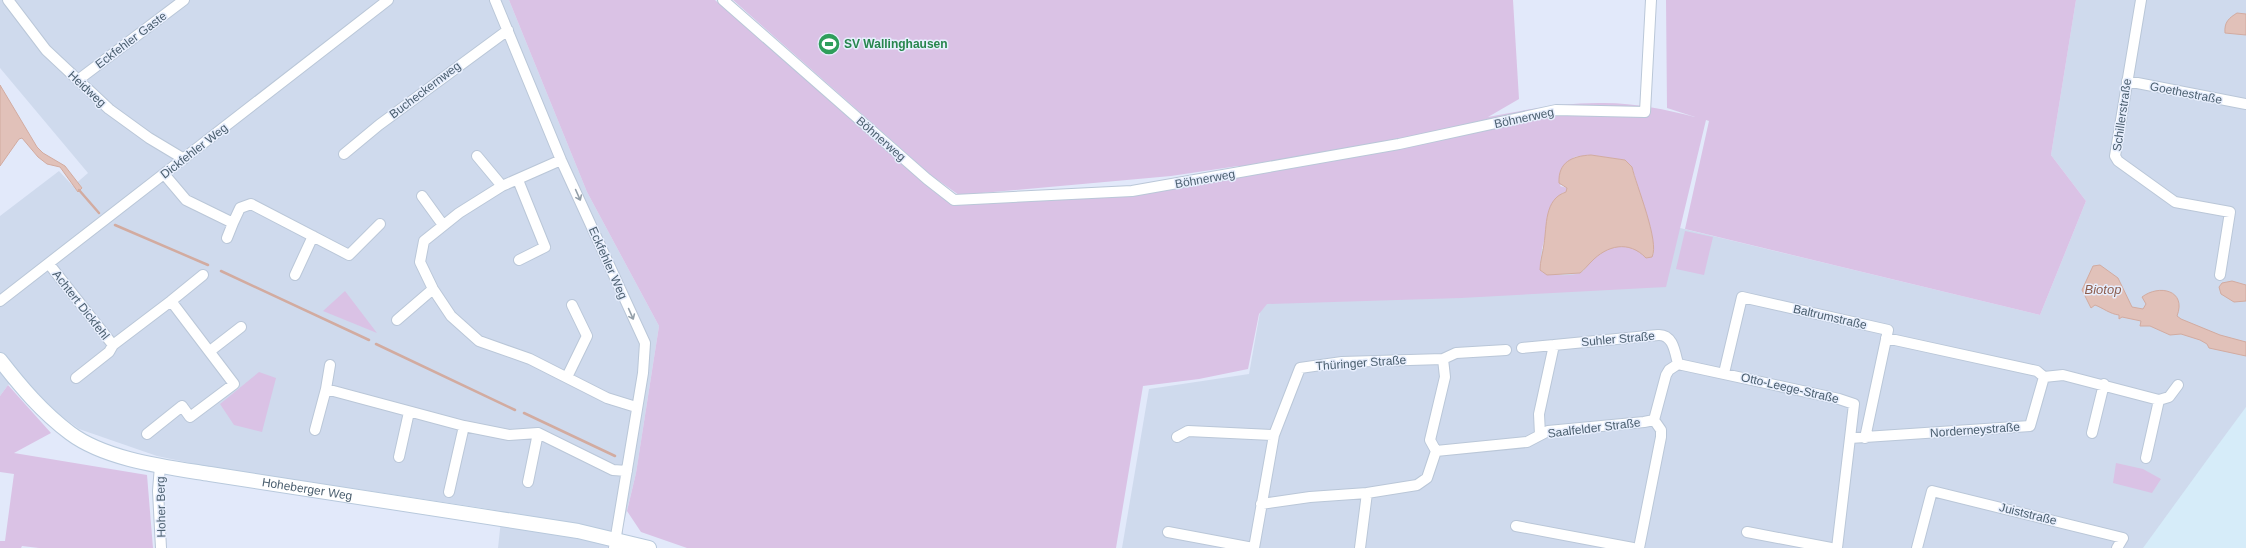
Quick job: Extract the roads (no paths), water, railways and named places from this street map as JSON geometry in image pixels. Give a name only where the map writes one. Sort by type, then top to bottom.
[{"type":"street","name":"Heidweg","points":[[8,0],[46,50],[109,109],[184,159]]},
{"type":"street","name":"Eckfehler Gaste","points":[[78,80],[184,0]]},
{"type":"street","name":"Dickfehler Weg","points":[[0,302],[388,0]]},
{"type":"street","name":"Eckfehler Weg","points":[[495,0],[562,160],[645,343],[643,373],[636,407],[615,543]]},
{"type":"street","name":"Böhnerweg","points":[[723,0],[927,179],[954,200],[1132,192],[1399,144],[1556,110],[1645,112],[1651,0]]},
{"type":"street","name":"Schillerstraße","points":[[2141,0],[2116,156],[2175,202],[2230,212],[2220,275]]},
{"type":"street","name":"Bucheckernweg","points":[[344,154],[378,125],[508,30]]},
{"type":"street","name":"Goethestraße","points":[[2127,81],[2246,104]]},
{"type":"street","points":[[477,156],[502,186]]},
{"type":"street","points":[[562,160],[502,186],[459,213],[424,242],[420,262],[433,290],[451,316],[478,341],[530,359],[607,398],[636,407]]},
{"type":"street","points":[[164,174],[186,200],[233,223]]},
{"type":"street","points":[[518,180],[545,247],[519,260]]},
{"type":"street","points":[[422,196],[443,225]]},
{"type":"street","points":[[227,238],[240,208],[251,204],[349,255],[380,224]]},
{"type":"street","points":[[295,275],[313,236]]},
{"type":"street","name":"Achtert Dickfehl","points":[[49,264],[113,345]]},
{"type":"street","name":"Achtert Dickfehl","points":[[76,378],[109,352],[113,345],[203,275]]},
{"type":"street","points":[[397,320],[433,290]]},
{"type":"street","name":"Baltrumstraße","points":[[1724,373],[1742,297],[1888,330],[1886,338]]},
{"type":"street","points":[[147,434],[182,406],[190,417],[234,384],[171,301]]},
{"type":"street","points":[[566,377],[587,336],[572,305]]},
{"type":"street","points":[[210,351],[241,327]]},
{"type":"street","name":"Suhler Straße","points":[[1554,345],[1664,335],[1671,341],[1678,364]]},
{"type":"street","points":[[1865,438],[1870,407],[1886,338],[2037,371],[2044,377],[2063,375],[2104,384],[2160,400],[2169,397],[2178,385]]},
{"type":"street","points":[[1522,348],[1554,345],[1539,414],[1540,435]]},
{"type":"street","name":"Thüringer Straße","points":[[1254,548],[1274,434],[1300,368],[1342,362],[1443,359],[1456,353],[1506,350]]},
{"type":"street","points":[[1261,504],[1310,497],[1367,493],[1417,485],[1427,478],[1436,451],[1430,440],[1445,377],[1443,359]]},
{"type":"street","name":"Hoheberger Weg","points":[[0,360],[35,403],[71,434],[97,448],[160,466],[392,504],[578,531],[615,543],[649,548]]},
{"type":"street","points":[[1639,548],[1661,437],[1661,430],[1654,420],[1666,375],[1678,364]]},
{"type":"street","name":"Otto-Leege-Straße","points":[[1678,364],[1724,373],[1854,404],[1837,548]]},
{"type":"street","points":[[315,430],[326,389],[330,365]]},
{"type":"street","name":"Norderneystraße","points":[[1850,438],[2030,426],[2044,377]]},
{"type":"street","points":[[2092,433],[2104,384]]},
{"type":"street","points":[[326,389],[464,426],[509,435],[538,433],[613,470],[626,471]]},
{"type":"street","points":[[2146,458],[2160,400]]},
{"type":"street","points":[[1854,404],[1870,407]]},
{"type":"street","points":[[398,457],[409,412]]},
{"type":"street","name":"Saalfelder Straße","points":[[1436,451],[1527,442],[1548,431],[1654,420]]},
{"type":"street","points":[[449,492],[464,426]]},
{"type":"street","points":[[1177,437],[1188,431],[1274,434]]},
{"type":"street","points":[[528,482],[538,433]]},
{"type":"street","name":"Hoher Berg","points":[[160,466],[158,491],[162,548]]},
{"type":"street","name":"Juiststraße","points":[[1917,548],[1932,491],[2123,538],[2117,548]]},
{"type":"street","points":[[1360,548],[1367,493]]},
{"type":"street","points":[[1516,526],[1633,548]]},
{"type":"street","points":[[1168,532],[1254,548]]},
{"type":"street","points":[[1747,532],[1831,548]]},
{"type":"water","points":[[2237,13],[2246,14],[2246,35],[2225,33],[2225,26],[2228,21]]},
{"type":"water","points":[[0,85],[37,147],[43,153],[65,166],[82,188],[78,192],[60,167],[47,164],[38,157],[22,138],[19,139],[0,166]]},
{"type":"water","points":[[1591,155],[1625,160],[1632,167],[1653,239],[1654,250],[1652,257],[1646,258],[1639,252],[1632,249],[1618,247],[1597,256],[1580,273],[1547,275],[1540,270],[1540,263],[1544,247],[1546,221],[1550,207],[1559,196],[1566,192],[1567,188],[1559,183],[1561,170],[1564,165],[1572,159]]},
{"type":"water","name":"Biotop","points":[[2100,265],[2118,278],[2132,307],[2143,309],[2146,304],[2142,297],[2149,293],[2163,290],[2170,292],[2175,295],[2178,300],[2179,307],[2177,316],[2220,335],[2246,342],[2246,356],[2209,348],[2207,344],[2200,340],[2181,334],[2170,335],[2150,326],[2140,326],[2141,321],[2122,317],[2119,319],[2119,315],[2095,305],[2091,308],[2082,290],[2093,266]]},
{"type":"water","points":[[2232,281],[2246,285],[2246,301],[2234,302],[2221,294],[2219,287],[2222,283]]},
{"type":"waterway","points":[[79,190],[99,213]]},
{"type":"waterway","points":[[115,225],[208,265]]},
{"type":"waterway","points":[[221,271],[369,340]]},
{"type":"waterway","points":[[376,344],[515,410]]},
{"type":"waterway","points":[[524,413],[615,456]]},
{"type":"place","name":"SV Wallinghausen","points":[[829,44]]}]
